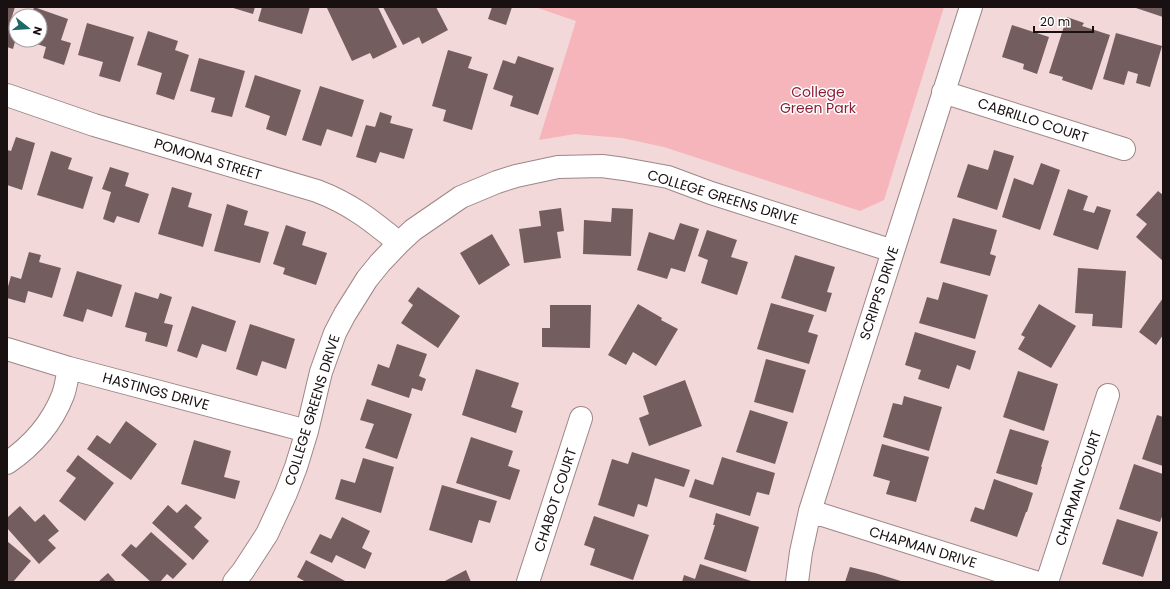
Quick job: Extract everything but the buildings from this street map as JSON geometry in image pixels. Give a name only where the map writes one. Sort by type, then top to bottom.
[{"type":"street","name":"SCRIPPS DRIVE","points":[[797,582],[801,552],[810,511],[971,7]]},
{"type":"street","name":"CABRILLO COURT","points":[[943,92],[1124,149]]},
{"type":"street","name":"POMONA STREET","points":[[7,95],[94,125],[317,191],[334,198],[366,216],[399,243]]},
{"type":"street","name":"COLLEGE GREENS DRIVE","points":[[234,582],[267,534],[293,474],[321,372],[335,333],[345,314],[380,263],[399,243],[413,230],[462,197],[497,182],[516,176],[558,167],[602,166],[624,168],[668,177],[711,193],[893,251]]},
{"type":"street","name":"HASTINGS DRIVE","points":[[7,349],[69,368],[306,431]]},
{"type":"street","points":[[7,463],[34,441],[51,419],[63,394],[69,368]]},
{"type":"street","name":"CHAPMAN COURT","points":[[1047,582],[1108,395]]},
{"type":"street","name":"CHABOT COURT","points":[[528,582],[581,418]]},
{"type":"street","name":"CHAPMAN DRIVE","points":[[810,511],[1035,582]]},
{"type":"green space","name":"College Green Park","points":[[535,7],[944,7],[884,200],[860,211],[664,147],[622,138],[575,134],[539,140],[576,21]]}]
